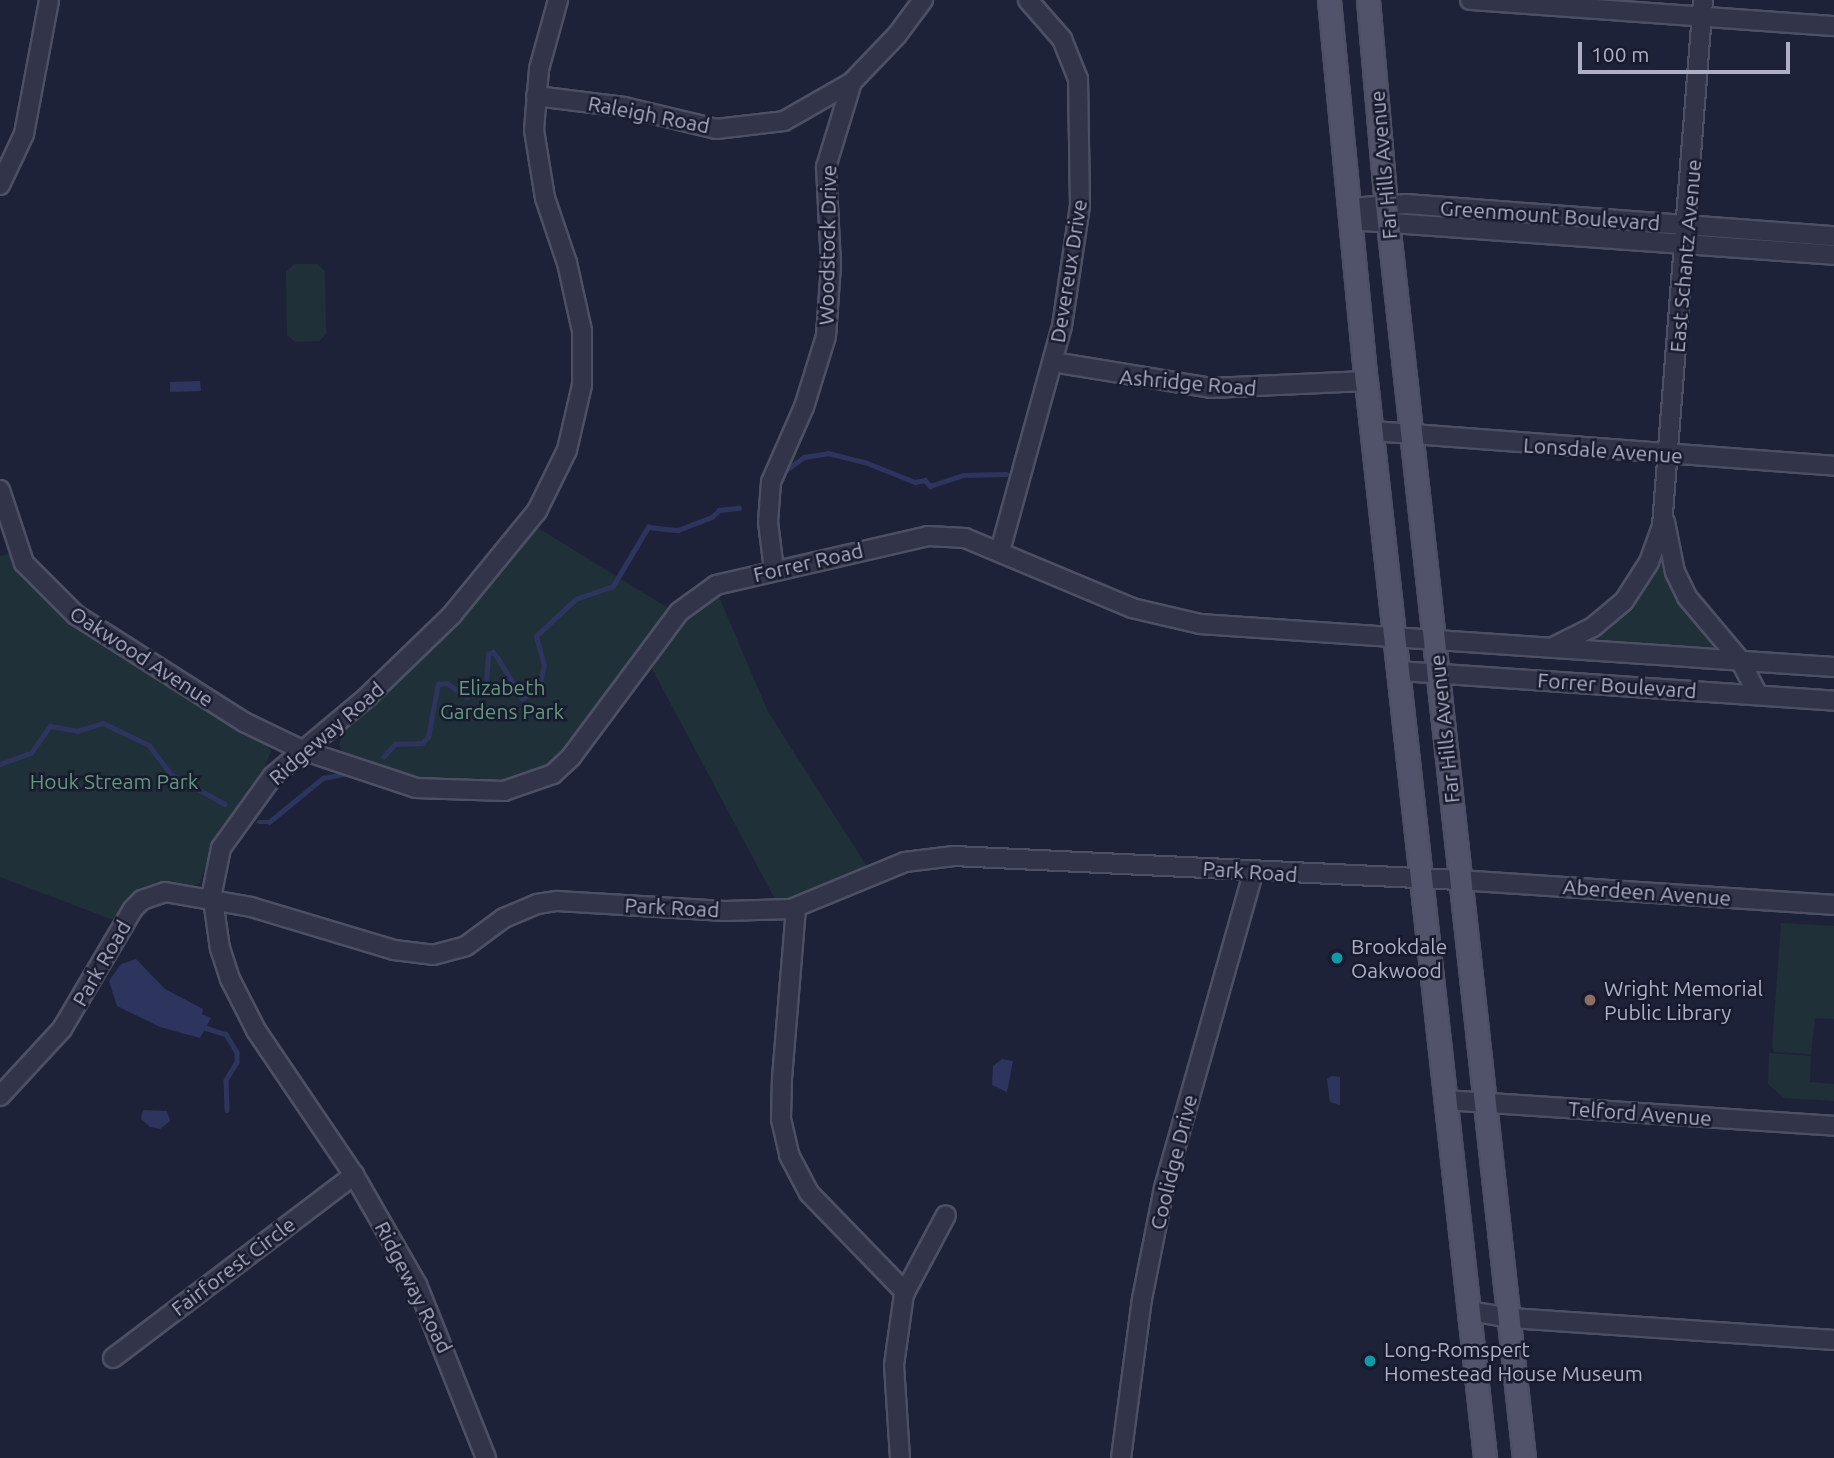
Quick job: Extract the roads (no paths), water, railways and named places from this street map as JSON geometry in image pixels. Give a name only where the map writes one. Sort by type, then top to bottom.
[{"type":"main road","name":"Far Hills Avenue","points":[[1329,0],[1366,381],[1485,1458]]},
{"type":"main road","name":"Far Hills Avenue","points":[[1368,0],[1387,213],[1414,435],[1524,1458]]},
{"type":"street","points":[[0,185],[24,134],[49,0]]},
{"type":"street","name":"Ridgeway Road","points":[[486,1458],[417,1285],[354,1175],[256,1030],[223,959],[212,900],[215,870],[235,824],[273,776],[368,697],[451,616],[537,511],[567,450],[582,385],[582,331],[537,161],[536,96],[546,33],[558,0]]},
{"type":"street","name":"Raleigh Road","points":[[536,96],[624,107],[685,124],[739,129],[808,111],[852,82],[897,35],[923,0]]},
{"type":"street","name":"Devereux Drive","points":[[1000,551],[1053,362],[1076,241],[1081,102],[1062,39],[1028,0]]},
{"type":"street","points":[[1470,0],[1703,9],[1834,26]]},
{"type":"street","name":"East Schantz Avenue","points":[[1703,9],[1664,512],[1667,542],[1687,597],[1740,660],[1758,695]]},
{"type":"street","name":"Woodstock Drive","points":[[774,570],[768,522],[771,482],[806,401],[825,336],[831,265],[825,167],[852,82]]},
{"type":"street","name":"Greenmount Boulevard","points":[[1387,213],[1686,244],[1834,255]]},
{"type":"street","name":"Greenmount Boulevard","points":[[1350,214],[1387,213],[1688,226],[1834,236]]},
{"type":"street","name":"Ashridge Road","points":[[1053,362],[1211,388],[1366,381]]},
{"type":"street","name":"Lonsdale Avenue","points":[[1372,431],[1834,466]]},
{"type":"street","name":"Oakwood Avenue","points":[[0,490],[24,563],[58,600],[222,709],[302,750]]},
{"type":"street","name":"East Schantz Avenue","points":[[1555,646],[1594,627],[1625,601],[1649,562],[1664,512]]},
{"type":"street","name":"Forrer Road","points":[[302,750],[416,788],[504,791],[541,781],[571,757],[679,612],[695,597],[726,581],[928,536],[965,538],[1116,602],[1165,617],[1396,638]]},
{"type":"street","points":[[1396,638],[1436,643]]},
{"type":"street","name":"Forrer Boulevard","points":[[1436,643],[1555,646],[1834,667]]},
{"type":"street","name":"Forrer Boulevard","points":[[1399,671],[1834,701]]},
{"type":"street","name":"Park Road","points":[[0,1096],[62,1029],[113,938],[142,900],[165,892],[296,919],[394,950],[433,955],[466,946],[520,910],[557,901],[725,911],[796,908],[880,871],[929,858],[1027,858],[1253,873],[1460,880]]},
{"type":"street","name":"Coolidge Drive","points":[[1121,1458],[1142,1299],[1164,1188],[1253,873]]},
{"type":"street","name":"Aberdeen Avenue","points":[[1460,880],[1834,905]]},
{"type":"street","points":[[796,908],[782,1077],[781,1119],[789,1155],[812,1196],[905,1292]]},
{"type":"street","name":"Telford Avenue","points":[[1446,1100],[1834,1126]]},
{"type":"street","name":"Fairforest Circle","points":[[113,1358],[354,1175]]},
{"type":"street","points":[[900,1458],[894,1365],[905,1292],[946,1215]]},
{"type":"street","points":[[1470,1311],[1511,1318],[1834,1340]]},
{"type":"water","points":[[200,381],[201,391],[170,392],[170,382]]},
{"type":"water","points":[[136,959],[165,989],[203,1009],[202,1014],[211,1018],[200,1038],[160,1027],[117,1006],[109,981],[121,964]]},
{"type":"water","points":[[1002,1059],[1013,1061],[1007,1092],[992,1085],[993,1066]]},
{"type":"water","points":[[1332,1076],[1340,1077],[1340,1105],[1330,1102],[1327,1079]]},
{"type":"water","points":[[143,1110],[167,1111],[170,1121],[160,1129],[150,1127],[141,1119]]},
{"type":"waterway","points":[[786,470],[804,457],[828,453],[865,462],[915,482],[925,480],[930,486],[964,475],[1006,474]]},
{"type":"waterway","points":[[383,757],[395,744],[422,743],[428,737],[438,684],[447,683],[467,697],[478,692],[486,684],[488,654],[493,652],[498,658],[522,698],[538,691],[544,666],[536,636],[576,599],[613,586],[648,527],[678,530],[712,517],[719,510],[739,508]]},
{"type":"waterway","points":[[0,764],[31,753],[50,726],[77,731],[103,723],[149,745],[172,775],[225,804]]},
{"type":"waterway","points":[[259,822],[269,822],[323,778],[344,774]]},
{"type":"waterway","points":[[206,1028],[226,1034],[237,1052],[237,1062],[226,1080],[227,1110]]},
{"type":"place","name":"Brookdale Oakwood","points":[[1337,958]]},
{"type":"place","name":"Wright Memorial Public Library","points":[[1590,1000]]},
{"type":"place","name":"Long-Romspert Homestead House Museum","points":[[1370,1361]]},
{"type":"park label","name":"Elizabeth Gardens Park","points":[[502,699]]},
{"type":"park label","name":"Houk Stream Park","points":[[114,781]]}]
